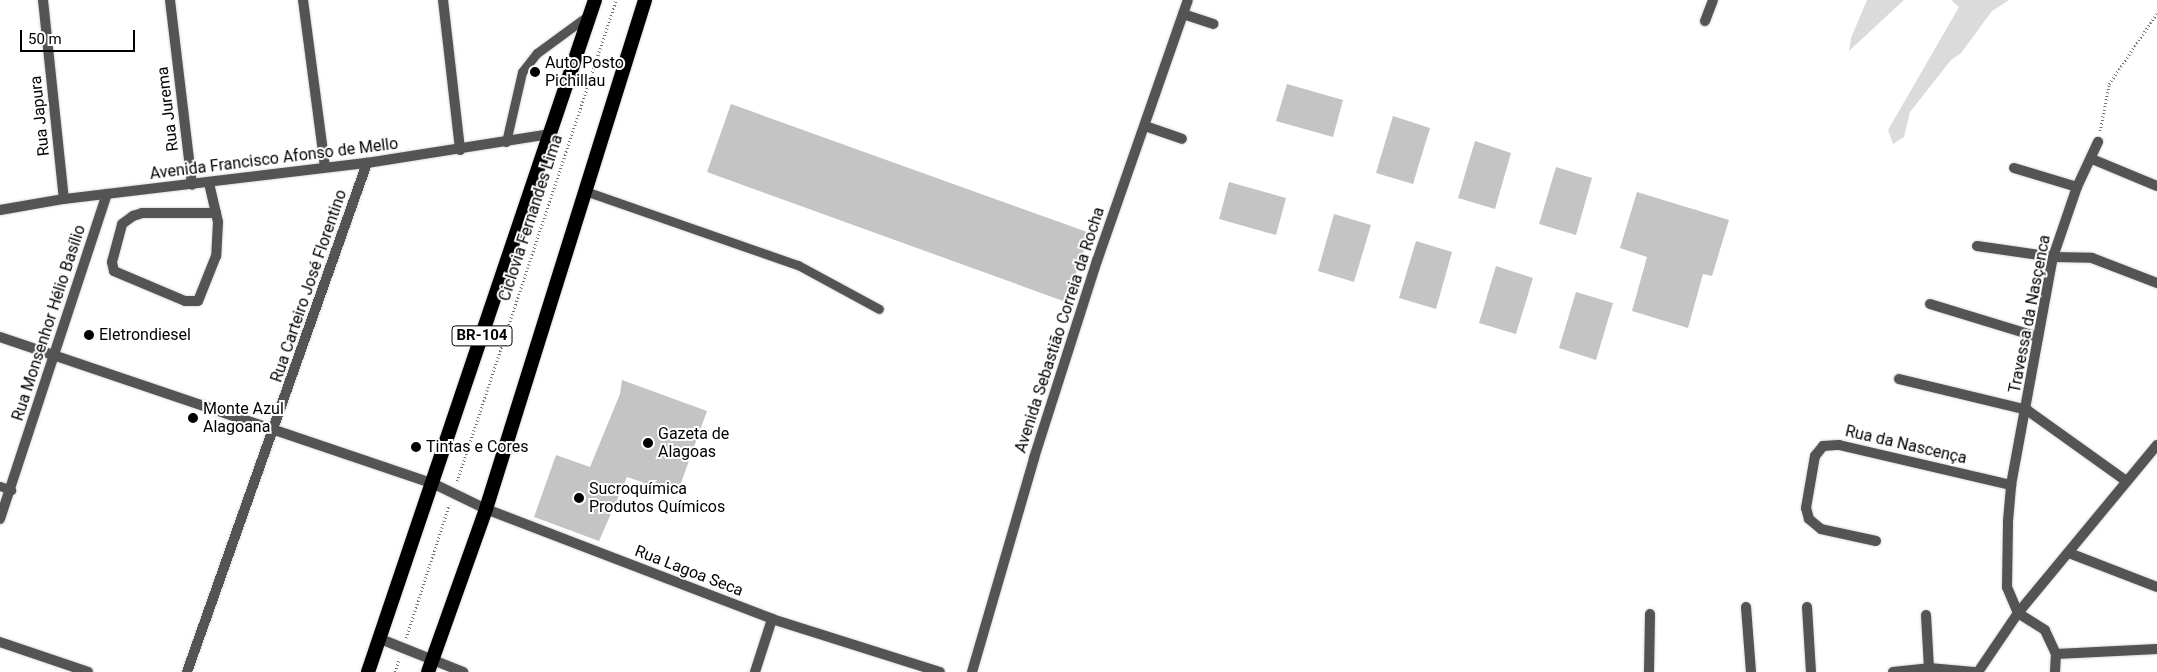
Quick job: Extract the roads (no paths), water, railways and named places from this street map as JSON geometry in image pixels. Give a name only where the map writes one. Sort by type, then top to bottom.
[{"type":"highway","name":"BR-104","points":[[428,672],[486,509],[645,0]]},
{"type":"highway","name":"BR-104","points":[[368,672],[593,6]]},
{"type":"street","name":"Rua Japura","points":[[43,0],[64,199]]},
{"type":"street","name":"Rua Jurema","points":[[170,0],[192,185]]},
{"type":"street","points":[[303,0],[325,167]]},
{"type":"street","points":[[443,0],[460,150]]},
{"type":"street","name":"Avenida Sebastião Correia da Rocha","points":[[972,672],[1034,458],[1097,261],[1188,0]]},
{"type":"street","points":[[1705,21],[1713,0]]},
{"type":"street","points":[[1183,14],[1213,24]]},
{"type":"street","points":[[1145,126],[1182,138]]},
{"type":"street","name":"Avenida Francisco Afonso de Mello","points":[[0,210],[64,199],[367,163],[460,150],[551,134]]},
{"type":"street","name":"Travessa da Nasçenca","points":[[2018,613],[2007,587],[2011,484],[2027,410],[2053,257],[2077,187],[2092,159],[2098,142]]},
{"type":"street","points":[[2092,159],[2157,186]]},
{"type":"street","name":"Rua Carteiro José Florentino","points":[[187,672],[276,429],[367,163]]},
{"type":"street","points":[[2014,168],[2077,187]]},
{"type":"street","points":[[209,183],[216,213],[216,256],[198,301],[185,301],[114,271],[112,262],[122,224],[133,216],[142,213],[216,213]]},
{"type":"street","name":"Rua Monsenhor Hélio Basílio","points":[[0,519],[107,194]]},
{"type":"street","points":[[1978,246],[2053,257],[2092,258],[2130,270],[2157,282]]},
{"type":"street","points":[[1930,304],[2038,337]]},
{"type":"street","name":"Rua Lagoa Seca","points":[[0,337],[55,354],[432,483],[486,509],[772,619],[940,672]]},
{"type":"street","points":[[1899,378],[2027,410]]},
{"type":"street","name":"Travessa da Nasçenca","points":[[2027,410],[2126,481]]},
{"type":"street","name":"Rua da Nascença","points":[[1876,541],[1821,529],[1809,519],[1806,508],[1815,456],[1823,446],[1839,445],[2011,484]]},
{"type":"street","points":[[1978,672],[2018,613],[2126,481],[2155,452]]},
{"type":"street","points":[[2069,553],[2157,587]]},
{"type":"street","points":[[1746,607],[1751,672]]},
{"type":"street","points":[[1807,607],[1811,672]]},
{"type":"street","points":[[2018,613],[2045,630],[2056,654],[2055,672]]},
{"type":"street","points":[[1649,672],[1650,614]]},
{"type":"street","points":[[1926,615],[1929,668]]},
{"type":"street","points":[[755,672],[772,619]]},
{"type":"street","points":[[378,638],[433,658],[463,672]]},
{"type":"street","points":[[0,642],[88,672]]},
{"type":"street","points":[[2056,654],[2157,648]]},
{"type":"street","points":[[1893,672],[1929,668],[1974,672]]},
{"type":"lane","points":[[506,142],[522,72],[537,53],[593,6]]},
{"type":"lane","points":[[585,191],[798,265],[879,309]]},
{"type":"lane","points":[[0,486],[11,490]]},
{"type":"place","name":"Auto Posto Pichillau","points":[[535,72]]},
{"type":"place","name":"Eletrondiesel","points":[[89,335]]},
{"type":"place","name":"Monte Azul Alagoana","points":[[193,418]]},
{"type":"place","name":"Gazeta de Alagoas","points":[[648,443]]},
{"type":"place","name":"Tintas e Cores","points":[[416,447]]},
{"type":"place","name":"Sucroquímica Produtos Químicos","points":[[579,498]]}]
